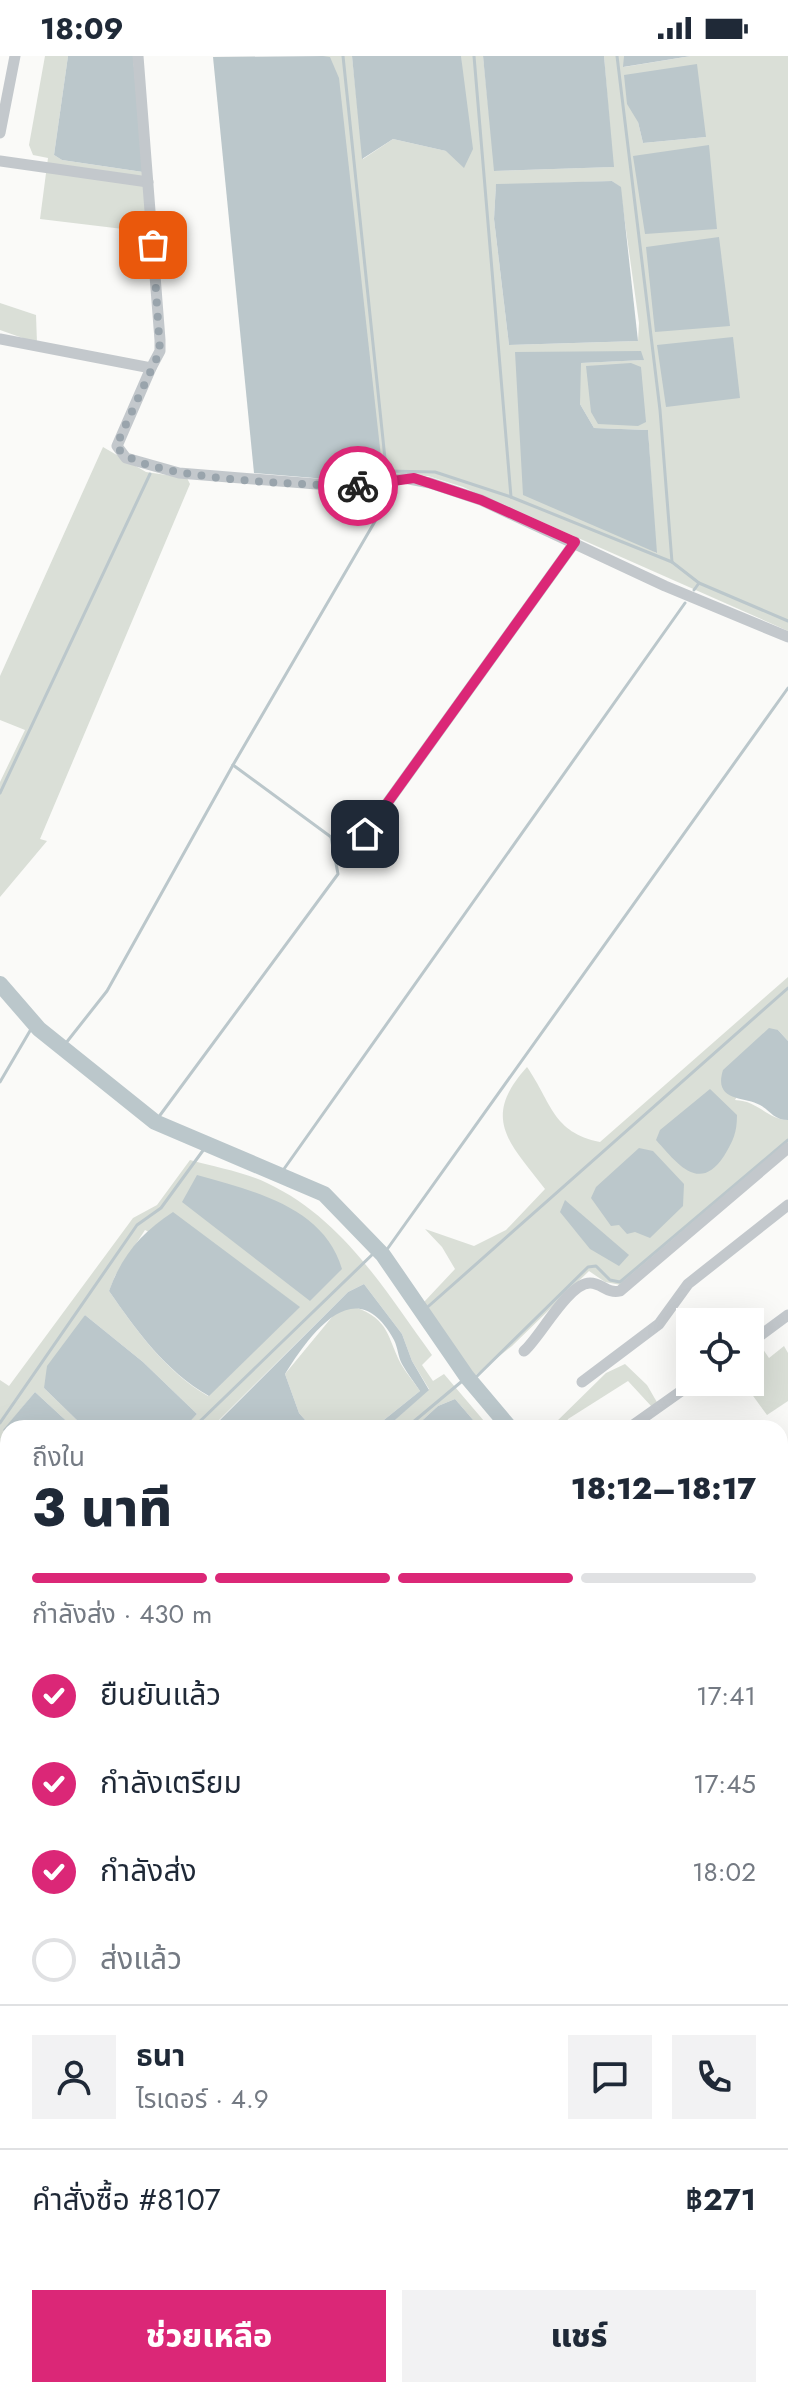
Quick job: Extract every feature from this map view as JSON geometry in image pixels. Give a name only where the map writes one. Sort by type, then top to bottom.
[{"type":"street","points":[[0,133],[15,56]]},
{"type":"street","points":[[138,56],[160,351],[117,446],[126,458],[179,473],[341,486],[374,486],[414,478],[481,500],[665,586],[788,637]]},
{"type":"street","points":[[0,161],[148,182]]},
{"type":"street","points":[[0,339],[151,368]]},
{"type":"street","points":[[365,834],[575,542]]},
{"type":"street","points":[[524,1351],[551,1316],[583,1286],[593,1283],[610,1292],[620,1291],[788,1148]]},
{"type":"street","points":[[582,1382],[659,1324],[679,1292],[788,1205]]},
{"type":"street","points":[[764,1333],[788,1315]]},
{"type":"street","points":[[640,1420],[676,1395]]},
{"type":"shaded area","points":[[45,56],[68,56],[54,155],[62,160],[143,172],[148,232],[40,219],[48,158],[33,155],[29,145]]},
{"type":"shaded area","points":[[68,56],[133,56],[143,172],[62,160],[54,155]]},
{"type":"shaded area","points":[[323,56],[352,56],[363,159],[393,139],[446,151],[462,88],[461,56],[483,56],[495,171],[613,167],[604,56],[624,56],[624,67],[691,56],[788,56],[788,631],[463,487],[428,476],[383,475]],"holes":[[[638,122],[706,137],[643,143]],[[612,181],[620,187],[639,323],[638,341],[509,345],[494,219],[496,185]],[[515,352],[643,360],[580,363],[580,404],[594,428],[648,430],[656,553]]]},
{"type":"shaded area","points":[[352,56],[461,56],[473,149],[464,168],[446,151],[393,139],[362,159]]},
{"type":"shaded area","points":[[483,56],[604,56],[614,167],[494,171]]},
{"type":"shaded area","points":[[624,56],[691,56],[623,67]]},
{"type":"shaded area","points":[[213,57],[330,57],[339,78],[383,475],[338,480],[254,473]]},
{"type":"shaded area","points":[[697,64],[706,137],[643,143],[638,122],[627,104],[624,75]]},
{"type":"shaded area","points":[[709,145],[717,229],[645,234],[633,156]]},
{"type":"shaded area","points":[[612,181],[621,187],[638,341],[509,345],[494,219],[496,184]]},
{"type":"shaded area","points":[[719,237],[730,326],[655,332],[646,247]]},
{"type":"shaded area","points":[[0,303],[36,315],[37,343],[0,330]]},
{"type":"shaded area","points":[[733,337],[740,398],[666,407],[657,345]]},
{"type":"shaded area","points":[[641,351],[644,360],[581,363],[580,404],[594,428],[648,430],[657,553],[523,495],[515,352]]},
{"type":"shaded area","points":[[631,363],[641,367],[646,422],[638,426],[598,424],[591,412],[586,366]]},
{"type":"shaded area","points":[[103,447],[146,472],[187,478],[190,484],[40,839],[47,841],[0,897],[0,782],[25,730],[0,720],[0,676]]},
{"type":"shaded area","points":[[788,977],[788,1041],[778,1030],[735,1100],[788,1120],[788,1147],[621,1285],[605,1282],[589,1271],[512,1346],[472,1378],[424,1302],[455,1269],[442,1247],[425,1229],[474,1246],[506,1230],[545,1189],[521,1158],[505,1130],[505,1102],[527,1067],[562,1123],[584,1137],[600,1142]]},
{"type":"shaded area","points":[[769,1028],[778,1030],[788,1041],[788,1120],[776,1117],[753,1102],[732,1096],[722,1088],[723,1070]]},
{"type":"shaded area","points":[[710,1089],[737,1115],[736,1127],[730,1146],[715,1167],[697,1174],[680,1165],[656,1140],[660,1130]]},
{"type":"shaded area","points":[[639,1148],[653,1151],[684,1184],[683,1206],[650,1238],[635,1232],[627,1234],[619,1225],[611,1226],[591,1198],[596,1187]]},
{"type":"shaded area","points":[[190,1160],[258,1179],[294,1198],[340,1236],[379,1281],[432,1355],[422,1365],[433,1381],[444,1374],[483,1420],[473,1420],[455,1399],[438,1406],[423,1420],[395,1420],[429,1389],[412,1361],[402,1334],[364,1284],[348,1292],[219,1420],[191,1420],[197,1414],[143,1362],[85,1315],[44,1388],[77,1420],[65,1420],[35,1392],[12,1420],[0,1420],[0,1380],[9,1386],[133,1218],[157,1205]],"holes":[[[145,1230],[299,1307],[208,1396],[165,1363],[109,1291],[115,1276]]]},
{"type":"shaded area","points":[[197,1175],[263,1195],[303,1216],[320,1230],[333,1248],[342,1269],[310,1301],[182,1202]]},
{"type":"shaded area","points":[[565,1200],[629,1255],[619,1266],[590,1249],[560,1212]]},
{"type":"shaded area","points":[[173,1212],[300,1307],[209,1396],[166,1363],[109,1291],[120,1266],[134,1246]]},
{"type":"shaded area","points":[[364,1284],[402,1334],[412,1361],[429,1390],[395,1420],[384,1420],[420,1391],[402,1364],[394,1340],[379,1320],[365,1310],[350,1309],[335,1315],[321,1327],[285,1374],[299,1413],[305,1420],[220,1420],[348,1292]]},
{"type":"shaded area","points":[[355,1307],[375,1318],[420,1391],[384,1420],[305,1420],[299,1413],[285,1374],[337,1311]]},
{"type":"shaded area","points":[[85,1315],[143,1362],[197,1414],[191,1420],[77,1420],[44,1388],[47,1366]]},
{"type":"shaded area","points":[[784,1346],[788,1353],[788,1401],[767,1415],[753,1396],[764,1396],[764,1351],[769,1358]]},
{"type":"shaded area","points":[[625,1364],[647,1385],[658,1404],[652,1407],[628,1381],[568,1420],[558,1420],[606,1373]]},
{"type":"shaded area","points":[[35,1392],[65,1420],[11,1420]]},
{"type":"shaded area","points":[[455,1399],[473,1420],[423,1420],[438,1406]]},
{"type":"waterway","points":[[343,56],[387,478]]},
{"type":"waterway","points":[[474,56],[511,497]]},
{"type":"waterway","points":[[617,56],[660,410],[672,562],[699,583],[694,590]]},
{"type":"waterway","points":[[386,471],[435,472],[511,497],[672,562]]},
{"type":"waterway","points":[[0,793],[150,474]]},
{"type":"waterway","points":[[62,1048],[107,991],[233,765],[388,499],[388,486]]},
{"type":"waterway","points":[[699,583],[788,621]]},
{"type":"waterway","points":[[279,1176],[685,603]]},
{"type":"waterway","points":[[383,1255],[788,688]]},
{"type":"waterway","points":[[155,1122],[338,874],[331,837],[233,765]]},
{"type":"waterway","points":[[0,984],[39,1029],[155,1122],[324,1194],[383,1255],[467,1377],[503,1420]]},
{"type":"waterway","points":[[422,1312],[788,988]]},
{"type":"waterway","points":[[0,1082],[34,1024]]},
{"type":"waterway","points":[[471,1382],[588,1267],[596,1266],[610,1280],[620,1282],[788,1140]]},
{"type":"waterway","points":[[2,1420],[137,1225],[161,1208],[207,1145]]},
{"type":"waterway","points":[[201,1420],[377,1250]]},
{"type":"waterway","points":[[416,1420],[467,1377]]},
{"type":"way so far","points":[[153,245],[160,351],[121,435],[117,446],[120,452],[139,464],[179,473],[358,486]]},
{"type":"route","points":[[358,486],[414,478],[481,500],[575,542],[365,834]]}]
